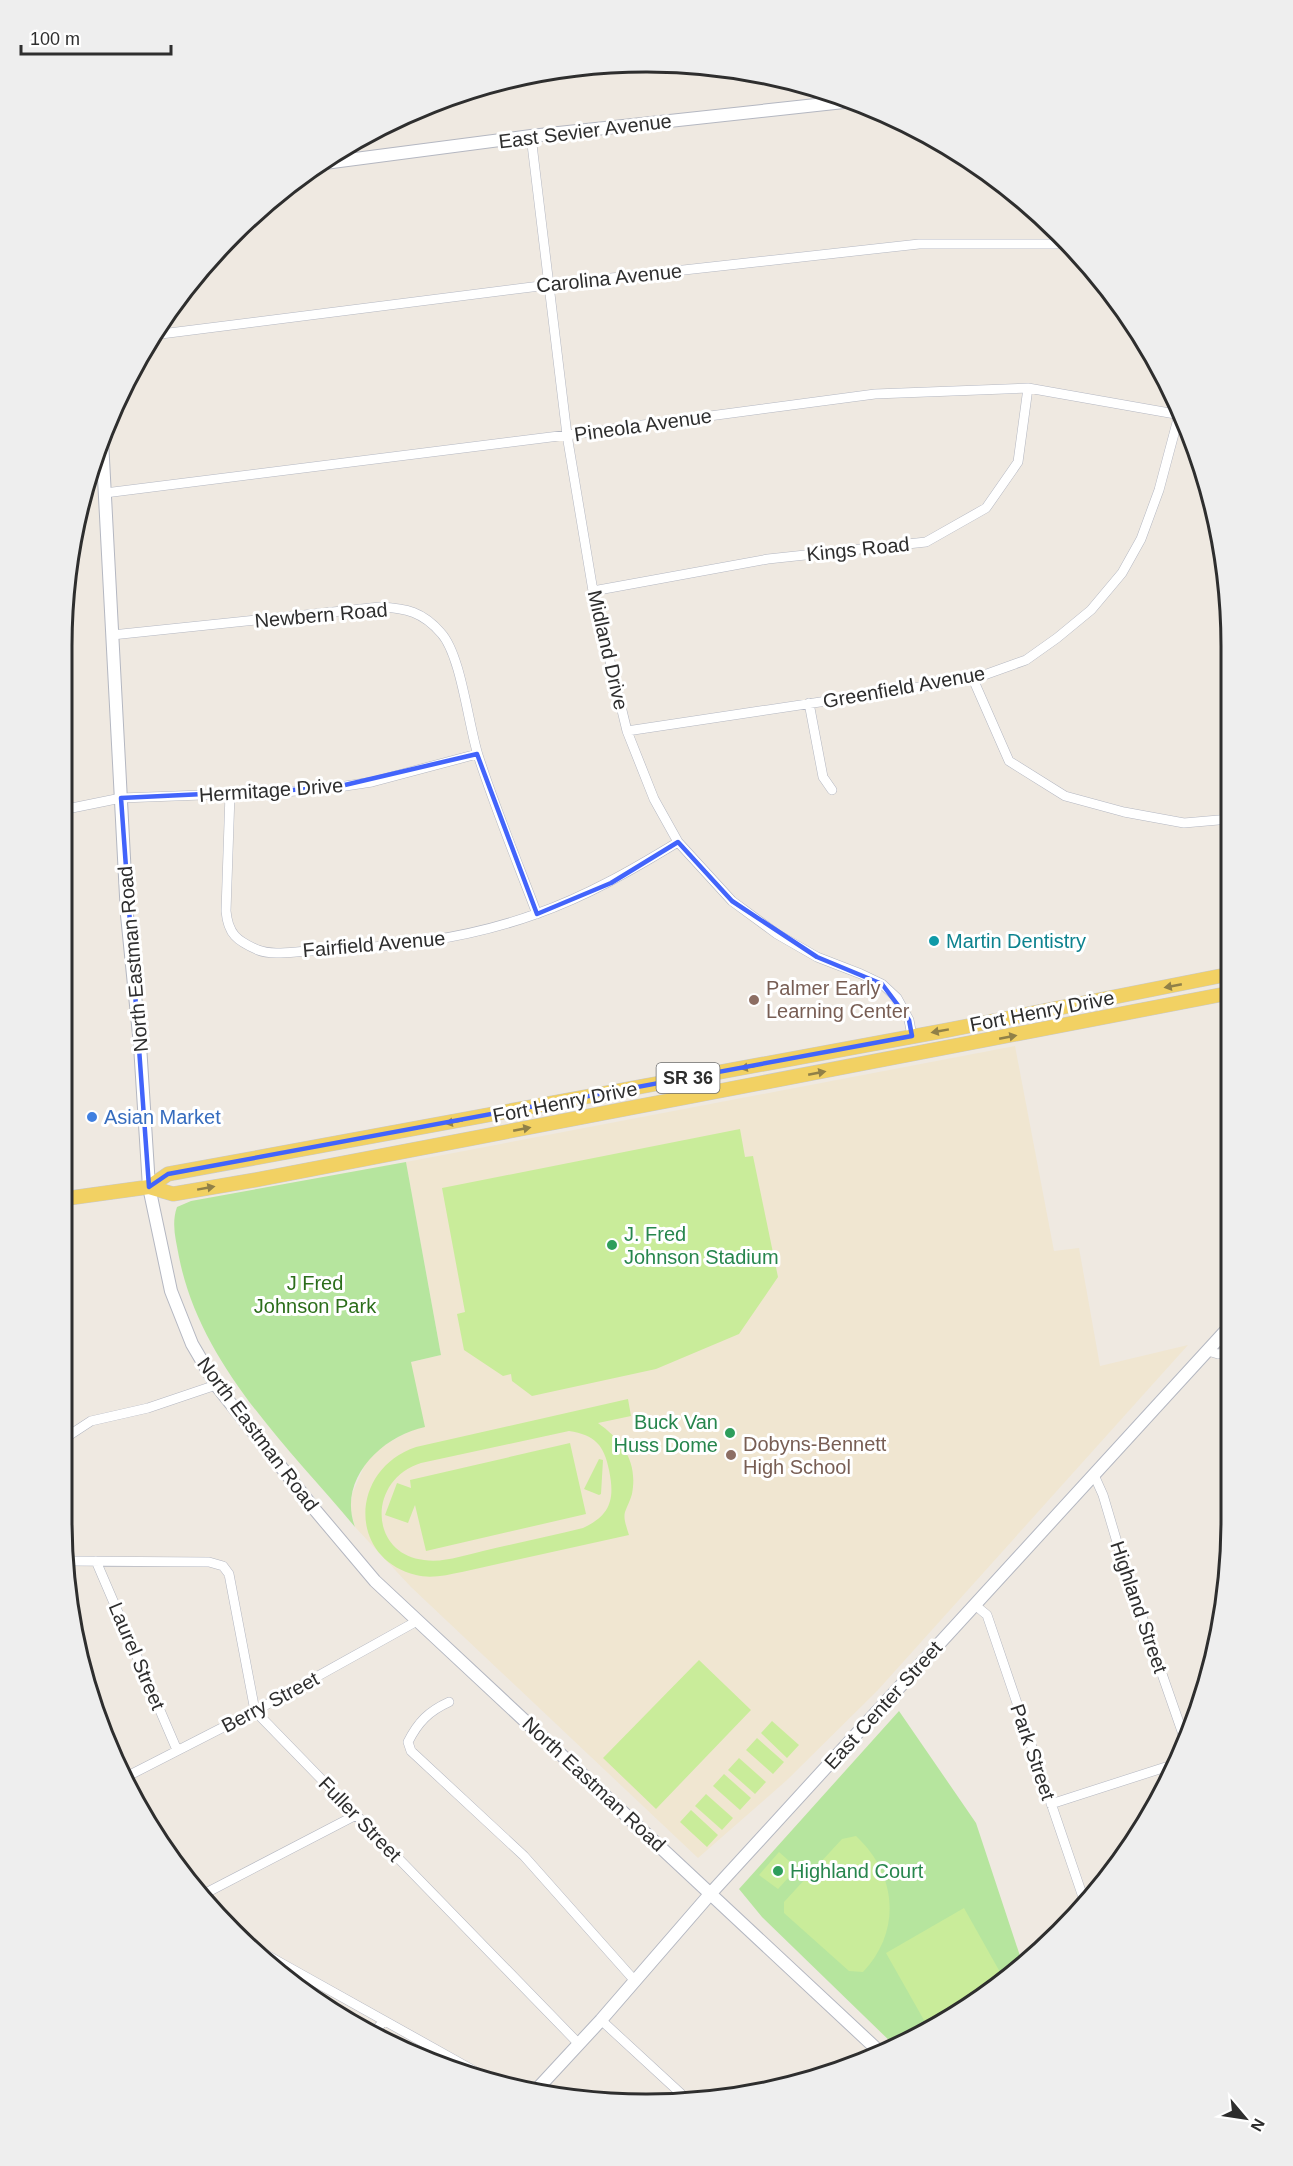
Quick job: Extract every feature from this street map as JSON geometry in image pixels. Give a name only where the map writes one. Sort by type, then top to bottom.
[{"type":"main road","name":"East Sevier Avenue","points":[[340,161],[531,136],[834,103]]},
{"type":"main road","name":"North Eastman Road","points":[[103,459],[127,915],[140,1045],[149,1187],[171,1291],[192,1344],[216,1385],[344,1546],[375,1581],[874,2047]]},
{"type":"main road","name":"Fort Henry Drive","points":[[149,1187],[168,1174],[912,1036],[1221,976]]},
{"type":"main road","name":"Fort Henry Drive","points":[[72,1198],[149,1187],[173,1194],[244,1182],[1221,995]]},
{"type":"main road","name":"East Center Street","points":[[542,2084],[601,2020],[711,1893],[1221,1336]]},
{"type":"street","name":"Midland Drive","points":[[531,136],[567,435],[593,591],[627,731],[654,799],[678,842],[732,901],[777,934],[817,957],[882,984],[897,998],[909,1020],[912,1036]]},
{"type":"street","name":"Carolina Avenue","points":[[165,333],[548,285],[919,244],[1057,244]]},
{"type":"street","name":"Pineola Avenue","points":[[105,493],[875,394],[1028,388],[1171,413]]},
{"type":"street","name":"Kings Road","points":[[593,591],[768,559],[926,542],[986,508],[1018,462],[1028,388]]},
{"type":"street","name":"Greenfield Avenue","points":[[627,731],[974,679],[1026,660],[1057,639],[1091,610],[1122,573],[1141,539],[1159,490],[1177,426]]},
{"type":"street","name":"Newbern Road","points":[[112,635],[380,608],[406,608],[426,619],[441,633],[451,648],[477,754],[537,914]]},
{"type":"street","points":[[974,679],[1009,761],[1065,796],[1124,812],[1184,823],[1221,820]]},
{"type":"street","points":[[809,703],[823,777],[832,790]]},
{"type":"street","name":"Hermitage Drive","points":[[72,808],[121,798],[332,788],[372,782],[477,754]]},
{"type":"street","name":"Fairfield Avenue","points":[[230,794],[227,927],[237,938],[260,951],[349,949],[419,944],[480,931],[537,914],[611,883],[678,842]]},
{"type":"street","points":[[1208,1351],[1221,1353]]},
{"type":"street","points":[[72,1433],[91,1421],[148,1408],[216,1385]]},
{"type":"street","name":"Highland Street","points":[[1094,1474],[1181,1729]]},
{"type":"street","points":[[73,1561],[209,1562],[223,1566],[229,1575],[255,1711]]},
{"type":"street","name":"Laurel Street","points":[[96,1561],[177,1750]]},
{"type":"street","name":"Park Street","points":[[975,1605],[987,1616],[1082,1894]]},
{"type":"street","name":"Berry Street","points":[[131,1774],[255,1711],[417,1621]]},
{"type":"street","points":[[449,1702],[429,1712],[414,1730],[408,1742],[411,1751],[524,1856],[635,1981]]},
{"type":"street","name":"Fuller Street","points":[[255,1711],[579,2044]]},
{"type":"street","points":[[1051,1804],[1165,1767]]},
{"type":"street","points":[[209,1891],[356,1815]]},
{"type":"street","points":[[286,1966],[461,2064]]},
{"type":"street","points":[[601,2020],[680,2093]]},
{"type":"street","points":[[378,2027],[384,2021]]},
{"type":"highlighted area","points":[[477,754],[537,914],[611,883],[678,842],[732,901],[817,957],[882,984],[909,1020],[912,1036],[168,1174],[149,1187],[121,798],[332,788]]},
{"type":"shaded area","name":"Dobyns-Bennett High School","points":[[1015,1046],[1054,1251],[1079,1248],[1100,1366],[1188,1345],[877,1691],[787,1780],[698,1858],[411,1587],[355,1527],[350,1508],[352,1494],[366,1462],[379,1448],[411,1430],[411,1362],[441,1355],[406,1162]]},
{"type":"green space","name":"J. Fred Johnson Stadium","points":[[740,1129],[745,1157],[753,1156],[778,1277],[739,1334],[656,1369],[532,1396],[512,1381],[511,1374],[503,1376],[464,1350],[457,1314],[465,1312],[442,1188]]},
{"type":"green space","name":"J Fred Johnson Park","points":[[406,1162],[441,1355],[411,1362],[425,1427],[393,1440],[367,1462],[352,1492],[351,1509],[355,1527],[249,1402],[226,1368],[206,1333],[190,1296],[179,1257],[174,1220],[177,1207],[191,1201]]},
{"type":"green space","points":[[628,1399],[631,1416],[598,1423],[615,1437],[627,1453],[633,1472],[632,1494],[625,1515],[629,1535],[433,1577],[416,1575],[393,1566],[378,1551],[368,1533],[365,1513],[369,1493],[378,1474],[394,1458],[416,1447]],"holes":[[[569,1431],[586,1435],[601,1448],[607,1461],[611,1480],[611,1498],[605,1512],[600,1518],[583,1528],[432,1561],[406,1555],[393,1545],[385,1531],[382,1516],[384,1500],[391,1484],[403,1472],[421,1463]]]},
{"type":"green space","points":[[570,1443],[586,1514],[426,1551],[415,1505],[408,1523],[385,1515],[397,1483],[411,1488],[410,1480]]},
{"type":"green space","points":[[599,1459],[603,1460],[601,1494],[599,1495],[584,1489]]},
{"type":"green space","points":[[699,1660],[751,1710],[656,1809],[603,1758]]},
{"type":"green space","points":[[899,1711],[976,1823],[1020,1955],[966,1997],[934,2017],[889,2040],[762,1917],[739,1889]]},
{"type":"green space","points":[[772,1721],[799,1745],[787,1758],[761,1733]]},
{"type":"green space","points":[[757,1738],[784,1762],[773,1774],[746,1750]]},
{"type":"green space","points":[[739,1758],[766,1782],[755,1794],[728,1770]]},
{"type":"green space","points":[[724,1774],[751,1798],[740,1810],[713,1786]]},
{"type":"green space","points":[[706,1794],[733,1818],[722,1830],[695,1806]]},
{"type":"green space","points":[[691,1810],[718,1835],[707,1847],[680,1822]]},
{"type":"green space","points":[[856,1836],[870,1851],[880,1868],[887,1885],[889,1903],[889,1921],[884,1939],[876,1956],[863,1972],[849,1971],[784,1913],[784,1902],[842,1839]]},
{"type":"green space","name":"Highland Court","points":[[779,1852],[797,1868],[778,1889],[759,1875]]},
{"type":"green space","points":[[964,1908],[1000,1972],[966,1997],[925,2022],[886,1953]]},
{"type":"place","name":"Martin Dentistry","points":[[934,941]]},
{"type":"place","name":"Palmer Early Learning Center","points":[[754,1000]]},
{"type":"place","name":"Asian Market","points":[[92,1117]]},
{"type":"place","name":"J. Fred Johnson Stadium","points":[[612,1245]]},
{"type":"place","name":"Buck Van Huss Dome","points":[[730,1433]]},
{"type":"place","name":"Dobyns-Bennett High School","points":[[731,1455]]},
{"type":"place","name":"Highland Court","points":[[778,1871]]}]
